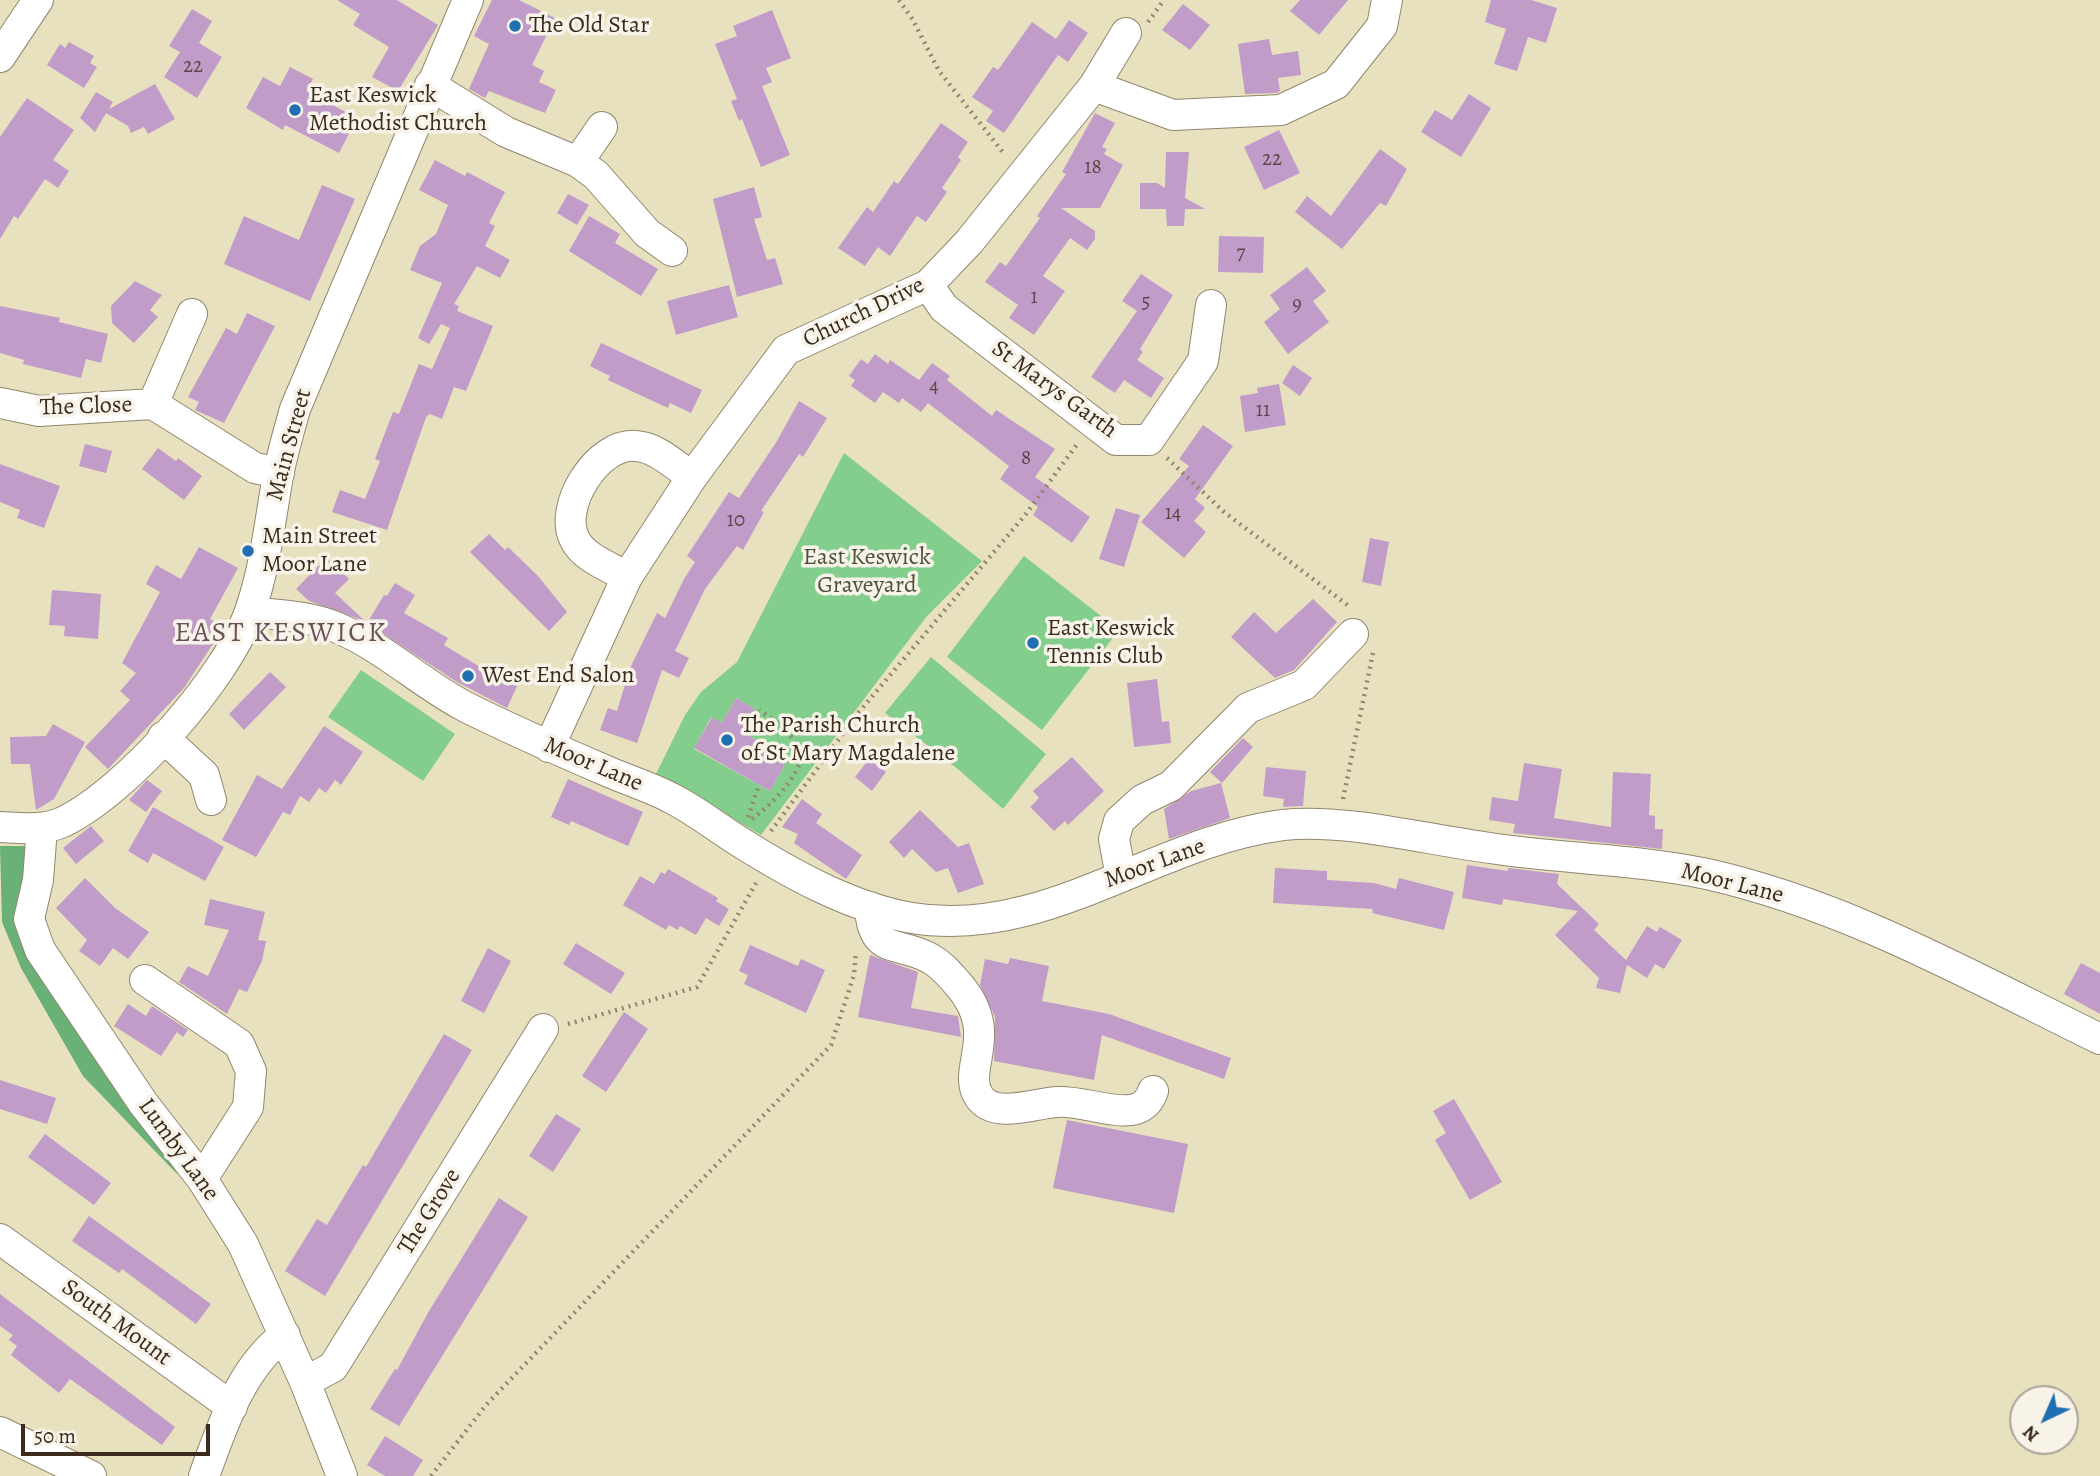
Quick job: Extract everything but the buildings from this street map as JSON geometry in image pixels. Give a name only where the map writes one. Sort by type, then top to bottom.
[{"type":"street","points":[[0,57],[38,0]]},
{"type":"street","name":"Main Street","points":[[42,828],[63,821],[90,804],[127,774],[163,737],[230,656],[250,612],[262,567],[279,473],[295,409],[468,0]]},
{"type":"street","points":[[1094,86],[1173,115],[1281,110],[1336,84],[1382,26],[1387,0]]},
{"type":"street","name":"Church Drive","points":[[549,747],[627,577],[692,477],[786,350],[928,285],[969,242],[1019,176],[1094,86],[1126,33]]},
{"type":"street","points":[[430,85],[506,132],[578,162],[596,175],[647,233],[673,251]]},
{"type":"street","points":[[578,162],[602,128]]},
{"type":"street","name":"St Marys Garth","points":[[928,285],[944,308],[1116,440],[1149,440],[1212,368],[1211,305]]},
{"type":"street","points":[[153,404],[192,314]]},
{"type":"street","name":"The Close","points":[[0,403],[39,411],[153,404],[255,468],[279,473]]},
{"type":"street","points":[[627,577],[586,554],[576,543],[569,516],[579,490],[603,457],[624,446],[649,449],[692,477]]},
{"type":"street","name":"Moor Lane","points":[[250,612],[291,616],[334,626],[367,643],[461,704],[549,747],[673,799],[756,852],[864,905],[910,918],[967,923],[1055,903],[1238,834],[1287,824],[1336,826],[1497,849],[1628,862],[1709,875],[1794,900],[1892,937],[2100,1039]]},
{"type":"street","points":[[1121,877],[1114,839],[1119,821],[1142,800],[1171,786],[1248,708],[1304,685],[1362,629]]},
{"type":"street","points":[[163,737],[204,775],[211,800]]},
{"type":"street","points":[[0,827],[42,828]]},
{"type":"street","name":"Lumby Lane","points":[[42,828],[38,880],[29,919],[40,950],[142,1103],[202,1179],[243,1244],[285,1335],[342,1476]]},
{"type":"street","points":[[864,905],[871,926],[886,944],[929,957],[972,1001],[982,1033],[975,1080],[979,1097],[985,1103],[1001,1109],[1074,1101],[1132,1110],[1146,1104],[1153,1091]]},
{"type":"street","points":[[145,980],[239,1044],[251,1071],[247,1107],[202,1179]]},
{"type":"street","name":"The Grove","points":[[305,1382],[333,1367],[543,1030]]},
{"type":"street","name":"South Mount","points":[[0,1239],[232,1407]]},
{"type":"street","points":[[204,1476],[232,1407],[257,1360],[266,1349],[285,1335]]},
{"type":"street","points":[[0,1432],[91,1476]]},
{"type":"path","points":[[899,0],[913,20],[939,71],[1019,176]]},
{"type":"path","points":[[756,852],[859,712],[1026,514],[1092,422]]},
{"type":"path","points":[[1149,440],[1224,512],[1362,629],[1336,826]]},
{"type":"path","points":[[759,710],[782,726],[804,753],[799,769],[779,797],[746,824],[759,785]]},
{"type":"path","points":[[543,1030],[697,987],[752,888]]},
{"type":"path","points":[[431,1476],[486,1405],[831,1045],[854,975],[864,905]]},
{"type":"green space","name":"East Keswick Graveyard","points":[[844,453],[982,561],[927,616],[761,835],[656,774],[685,715],[701,692],[737,662]],"holes":[[[736,698],[755,709],[742,732],[788,759],[770,791],[694,749],[711,717],[722,723]]]},
{"type":"green space","name":"East Keswick Tennis Club","points":[[1024,556],[1119,630],[1042,730],[947,657]]},
{"type":"green space","points":[[931,657],[1046,754],[1003,809],[959,770],[885,713]]},
{"type":"green space","points":[[361,670],[455,734],[423,781],[328,717]]},
{"type":"green space","points":[[0,846],[25,846],[20,930],[178,1175],[83,1076],[21,968],[2,922]]},
{"type":"place","name":"The Old Star","points":[[515,26]]},
{"type":"place","name":"East Keswick Methodist Church","points":[[295,110]]},
{"type":"place","name":"Main Street Moor Lane","points":[[248,551]]},
{"type":"place","name":"East Keswick Tennis Club","points":[[1033,643]]},
{"type":"place","name":"West End Salon","points":[[468,676]]},
{"type":"place","name":"The Parish Church of St Mary Magdalene","points":[[727,740]]},
{"type":"district","name":"EAST KESWICK","points":[[281,634]]}]
